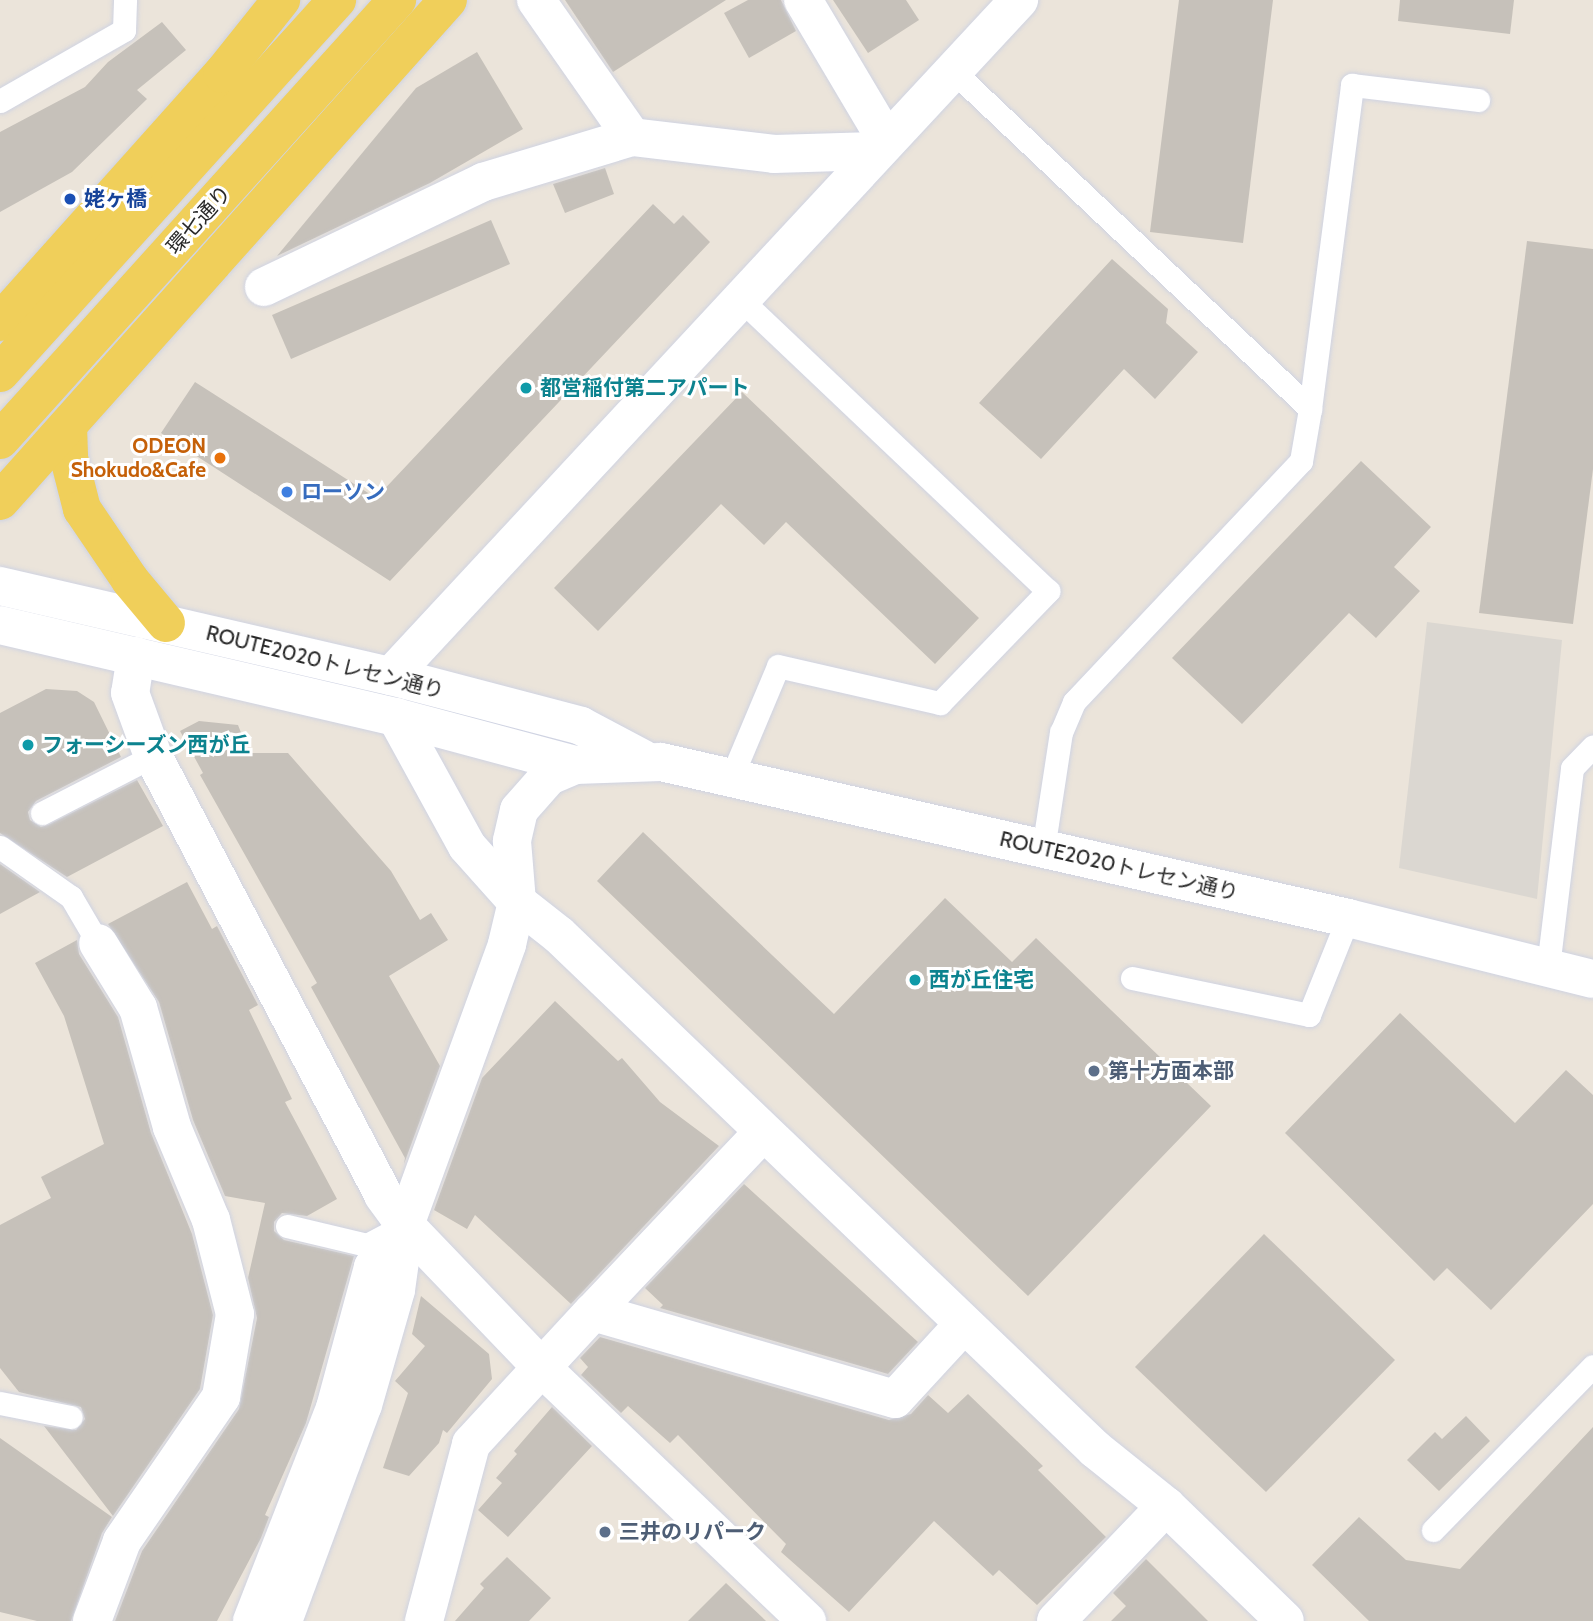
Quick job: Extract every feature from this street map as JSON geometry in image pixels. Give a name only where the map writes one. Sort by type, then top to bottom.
[{"type":"main road","points":[[0,322],[222,74],[281,0]]},
{"type":"main road","points":[[0,373],[337,0]]},
{"type":"main road","points":[[0,501],[448,0]]},
{"type":"main road","name":"環七通り","points":[[0,440],[390,7]]},
{"type":"main road","points":[[68,426],[69,458],[82,509],[130,580],[166,623]]},
{"type":"street","points":[[536,0],[632,137]]},
{"type":"street","points":[[803,0],[880,145]]},
{"type":"street","points":[[391,676],[738,297],[1019,0]]},
{"type":"street","points":[[264,287],[483,182],[632,137],[774,154],[880,145]]},
{"type":"street","name":"ROUTE2020トレセン通り","points":[[0,586],[391,676],[581,726],[643,759],[1348,918],[1593,979]]},
{"type":"street","name":"ROUTE2020トレセン通り","points":[[0,625],[396,717],[576,765],[643,759]]},
{"type":"street","points":[[136,656],[130,693],[153,756],[362,1160],[405,1225],[541,1367],[807,1621]]},
{"type":"street","points":[[396,717],[467,846],[517,902],[559,935],[762,1133],[1096,1449],[1166,1507],[1285,1621]]},
{"type":"street","points":[[283,1621],[363,1405],[396,1290],[405,1225],[507,944],[517,902],[512,841],[519,810],[549,776],[576,765]]},
{"type":"street","points":[[92,1621],[122,1541],[221,1397],[235,1314],[211,1220],[172,1127],[138,1008],[98,943]]},
{"type":"street","points":[[424,1621],[471,1444],[762,1133]]},
{"type":"street","points":[[253,1621],[335,1408],[373,1267],[405,1225]]},
{"type":"street","points":[[593,1312],[895,1399],[964,1324]]},
{"type":"street","points":[[1055,1621],[1166,1507]]},
{"type":"lane","points":[[0,101],[124,30],[125,0]]},
{"type":"lane","points":[[952,71],[1310,409]]},
{"type":"lane","points":[[1043,849],[1060,732],[1074,702],[1301,461],[1352,85],[1478,100]]},
{"type":"lane","points":[[731,778],[778,666],[940,703],[1048,591],[738,297]]},
{"type":"lane","points":[[1548,967],[1572,768],[1593,746]]},
{"type":"lane","points":[[42,813],[153,756]]},
{"type":"lane","points":[[0,847],[71,897],[98,943]]},
{"type":"lane","points":[[1132,978],[1309,1014],[1348,918]]},
{"type":"lane","points":[[287,1226],[367,1245],[405,1225]]},
{"type":"lane","points":[[1433,1530],[1593,1366]]},
{"type":"lane","points":[[0,1403],[71,1417]]},
{"type":"shaded area","points":[[1427,622],[1562,640],[1537,899],[1399,868]]},
{"type":"building","points":[[565,0],[726,0],[613,72]]},
{"type":"building","points":[[748,0],[781,0],[796,31],[749,58],[724,13]]},
{"type":"building","points":[[833,0],[906,0],[919,20],[868,53]]},
{"type":"building","points":[[1179,0],[1273,0],[1243,243],[1150,232]]},
{"type":"building","points":[[1400,0],[1514,0],[1510,34],[1398,21]]},
{"type":"building","points":[[162,22],[186,50],[137,90],[147,99],[72,172],[0,212],[0,132],[85,87],[108,62]]},
{"type":"building","points":[[477,52],[523,129],[430,183],[277,256],[416,88]]},
{"type":"building","points":[[605,168],[614,194],[565,213],[553,184]]},
{"type":"building","name":"都営稲付第二アパート","points":[[653,204],[674,224],[683,215],[710,242],[390,581],[161,433],[195,382],[376,498]]},
{"type":"building","points":[[491,220],[510,264],[291,359],[272,315]]},
{"type":"building","points":[[1527,241],[1593,249],[1593,469],[1573,624],[1479,613]]},
{"type":"building","points":[[1112,259],[1168,309],[1166,323],[1198,352],[1155,399],[1124,369],[1041,459],[979,403]]},
{"type":"building","points":[[742,392],[979,618],[935,664],[786,522],[764,545],[721,504],[598,631],[554,588]]},
{"type":"building","points":[[1361,461],[1431,527],[1394,567],[1420,591],[1376,638],[1349,613],[1242,724],[1172,658]]},
{"type":"building","points":[[46,689],[77,691],[94,702],[121,757],[36,801],[28,812],[30,820],[41,827],[48,825],[137,780],[163,826],[67,877],[0,833],[0,713]]},
{"type":"building","points":[[199,721],[238,725],[249,753],[288,753],[391,871],[420,920],[431,913],[448,940],[389,976],[440,1066],[404,1164],[405,1158],[311,987],[317,983],[200,775],[203,773],[180,731]]},
{"type":"building","points":[[643,832],[834,1014],[945,898],[1012,962],[1036,938],[1211,1106],[1028,1296],[597,881]]},
{"type":"building","points":[[0,864],[40,892],[0,914]]},
{"type":"building","points":[[187,882],[212,929],[217,926],[258,1005],[249,1010],[292,1099],[285,1102],[337,1199],[307,1216],[282,1213],[274,1222],[274,1231],[284,1240],[354,1256],[306,1423],[265,1515],[269,1517],[261,1538],[217,1621],[115,1621],[142,1551],[239,1409],[257,1318],[248,1278],[265,1203],[225,1196],[193,1120],[159,1002],[108,924]]},
{"type":"building","points":[[77,940],[79,954],[118,1017],[151,1133],[192,1234],[213,1315],[200,1389],[113,1516],[44,1426],[76,1430],[85,1419],[81,1407],[19,1392],[0,1368],[0,1225],[51,1198],[41,1177],[104,1144],[64,1016],[35,963]]},
{"type":"building","points":[[555,1001],[618,1061],[622,1058],[660,1102],[719,1146],[571,1304],[475,1215],[467,1229],[434,1210],[482,1078]]},
{"type":"building","points":[[1400,1013],[1515,1123],[1566,1070],[1593,1095],[1593,1204],[1491,1310],[1447,1268],[1434,1281],[1285,1133]]},
{"type":"building","points":[[744,1184],[918,1342],[888,1374],[660,1308],[663,1305],[645,1288]]},
{"type":"building","points":[[1264,1234],[1395,1360],[1266,1492],[1135,1367]]},
{"type":"building","points":[[421,1296],[489,1354],[492,1379],[447,1433],[443,1430],[439,1443],[409,1476],[383,1468],[408,1393],[395,1381],[425,1346],[412,1334]]},
{"type":"building","points":[[600,1337],[889,1420],[911,1414],[928,1395],[948,1413],[968,1394],[1043,1466],[1038,1470],[1106,1537],[1037,1605],[999,1570],[993,1576],[934,1521],[849,1612],[781,1552],[786,1544],[678,1435],[670,1443],[628,1406],[621,1413],[581,1375],[588,1367],[580,1358]]},
{"type":"building","points":[[552,1407],[592,1446],[508,1537],[478,1510],[502,1483],[496,1478],[517,1454],[514,1451]]},
{"type":"building","points":[[1466,1416],[1490,1441],[1439,1491],[1407,1460],[1435,1432],[1442,1439]]},
{"type":"building","points":[[1593,1427],[1593,1621],[1369,1621],[1312,1565],[1359,1517],[1406,1560],[1460,1569]]},
{"type":"building","points":[[0,1438],[112,1517],[102,1533],[71,1621],[37,1621],[0,1612]]},
{"type":"building","points":[[507,1557],[551,1598],[529,1621],[455,1621],[484,1588],[480,1584]]},
{"type":"building","points":[[1146,1559],[1208,1621],[1111,1621],[1126,1606],[1113,1593]]},
{"type":"building","points":[[726,1583],[766,1621],[688,1621]]},
{"type":"place","name":"姥ヶ橋","points":[[70,199]]},
{"type":"place","name":"都営稲付第二アパート","points":[[526,388]]},
{"type":"place","name":"ODEON Shokudo&Cafe","points":[[220,458]]},
{"type":"place","name":"ローソン","points":[[287,492]]},
{"type":"place","name":"フォーシーズン西が丘","points":[[28,745]]},
{"type":"place","name":"西が丘住宅","points":[[915,980]]},
{"type":"place","name":"第十方面本部","points":[[1094,1071]]},
{"type":"place","name":"三井のリパーク","points":[[605,1532]]}]
